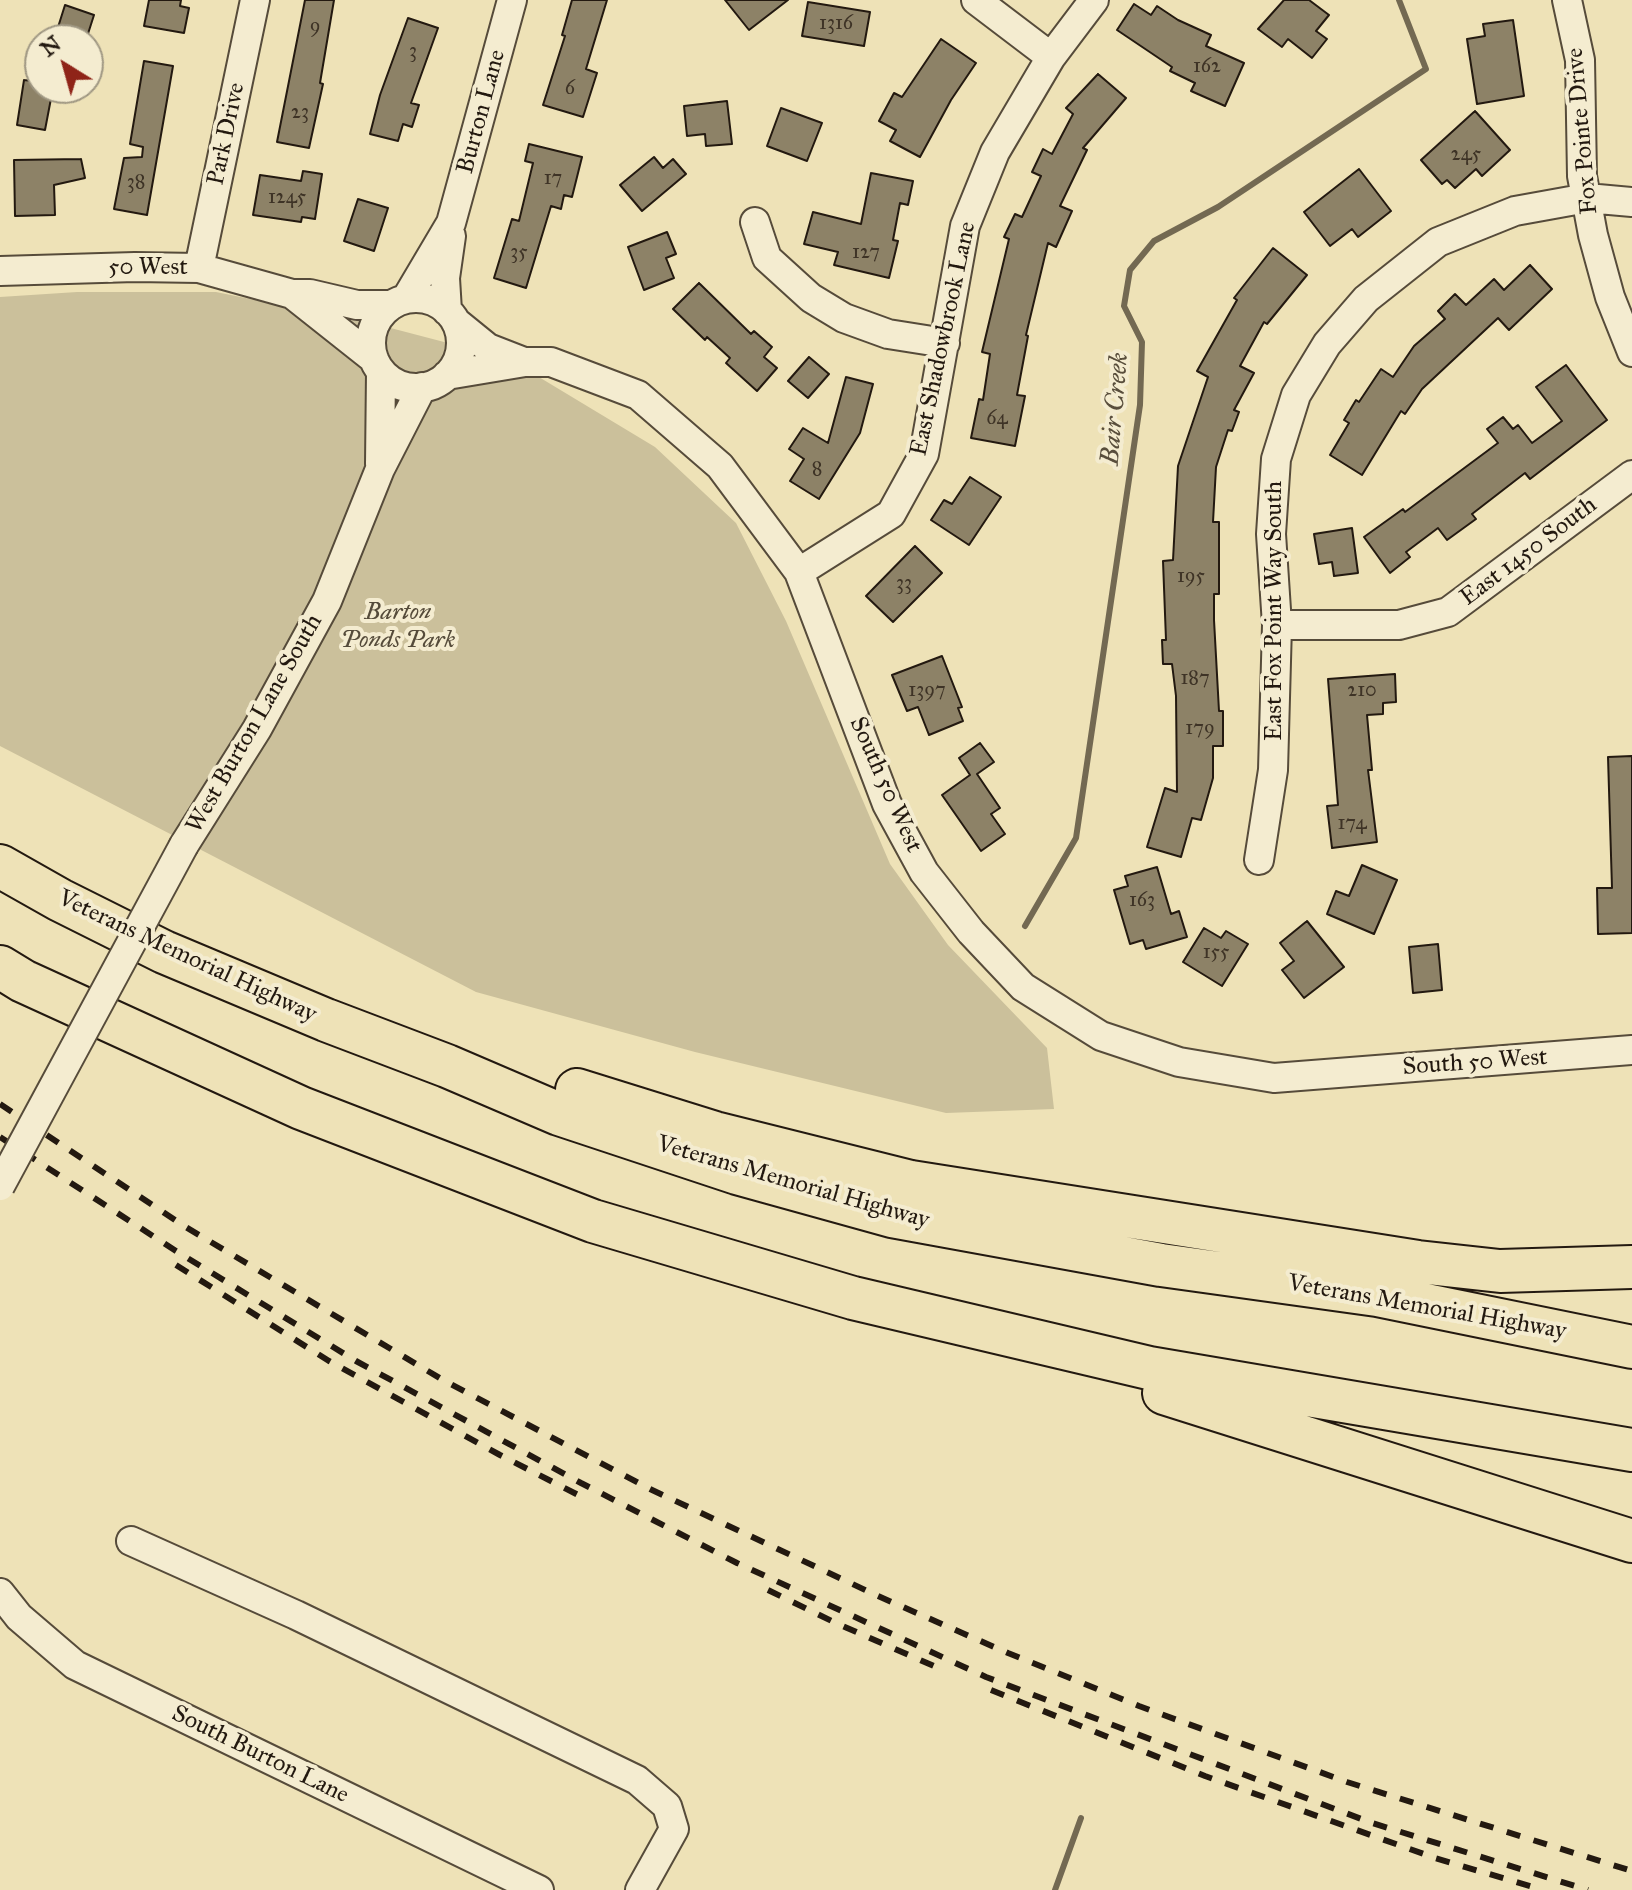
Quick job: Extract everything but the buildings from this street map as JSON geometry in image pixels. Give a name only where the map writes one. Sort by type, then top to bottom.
[{"type":"highway","name":"Veterans Memorial Highway","points":[[0,866],[60,900],[164,952],[214,973],[559,1114],[737,1173],[892,1216],[1161,1265],[1377,1295],[1632,1347]]},
{"type":"highway","points":[[0,967],[23,981],[301,1108],[593,1221],[1235,1415],[1632,1541]]},
{"type":"highway","points":[[214,973],[715,1133],[911,1182],[1445,1265],[1500,1271],[1632,1267]]},
{"type":"highway","points":[[853,1298],[1149,1368],[1632,1450]]},
{"type":"street","name":"Park Drive","points":[[199,268],[255,0]]},
{"type":"street","name":"Burton Lane","points":[[452,316],[445,278],[451,249],[451,223],[512,0]]},
{"type":"street","points":[[976,0],[1051,57]]},
{"type":"street","name":"East Shadowbrook Lane","points":[[799,572],[891,514],[924,454],[965,226],[995,152],[1051,57],[1094,0]]},
{"type":"street","name":"Fox Pointe Drive","points":[[1567,0],[1580,60],[1582,176],[1593,235],[1610,297],[1632,352]]},
{"type":"street","name":"East Fox Point Way South","points":[[1259,860],[1273,770],[1277,625],[1271,534],[1276,459],[1296,395],[1327,344],[1366,299],[1438,242],[1515,211],[1587,198],[1632,202]]},
{"type":"street","points":[[755,222],[767,258],[811,298],[844,318],[888,334],[945,343]]},
{"type":"street","name":"Burton Lane","points":[[399,302],[451,223]]},
{"type":"street","name":"50 West","points":[[0,271],[199,268],[292,294],[310,294],[357,305],[399,302]]},
{"type":"street","name":"50 West","points":[[292,294],[378,365]]},
{"type":"street","points":[[421,298],[436,303],[452,316],[460,336],[460,350],[456,363],[436,383],[407,387],[393,382],[378,365],[371,344],[373,328],[381,315],[399,302],[421,298]]},
{"type":"street","name":"South 50 West","points":[[452,316],[488,348],[525,362]]},
{"type":"street","name":"South 50 West","points":[[447,375],[525,362],[551,362],[638,395],[720,466],[799,572],[887,804],[924,872],[971,932],[1023,987],[1101,1036],[1179,1062],[1274,1078],[1632,1050]]},
{"type":"street","name":"West Burton Lane South","points":[[378,365],[380,469]]},
{"type":"street","name":"West Burton Lane South","points":[[0,1186],[184,845],[257,729],[327,601],[380,469],[422,387]]},
{"type":"street","name":"East 1450 South","points":[[1277,625],[1399,625],[1448,612],[1632,475]]},
{"type":"street","points":[[131,1541],[296,1615],[637,1780],[667,1806],[674,1829],[640,1890]]},
{"type":"street","name":"South Burton Lane","points":[[0,1593],[10,1624],[75,1665],[539,1890]]},
{"type":"green space","name":"Barton Ponds Park","points":[[77,292],[216,292],[383,326],[509,359],[655,447],[736,523],[786,621],[890,864],[948,945],[1047,1048],[1054,1109],[946,1113],[695,1052],[476,992],[0,746],[0,297]]},
{"type":"waterway","name":"Bair Creek","points":[[1025,926],[1076,838],[1140,405],[1142,342],[1124,306],[1130,270],[1154,241],[1218,207],[1426,69],[1399,0]]},
{"type":"waterway","name":"Bair Creek","points":[[1055,1890],[1081,1818]]},
{"type":"railway","points":[[0,1104],[184,1226],[443,1380],[650,1489],[878,1596],[1139,1706],[1347,1782],[1632,1871]]},
{"type":"railway","points":[[0,1137],[176,1251],[356,1361],[737,1563],[986,1677],[1372,1823],[1588,1890]]},
{"type":"railway","points":[[176,1265],[329,1361],[586,1499]]},
{"type":"railway","points":[[768,1590],[936,1667]]},
{"type":"railway","points":[[991,1690],[1205,1776],[1435,1858],[1543,1890]]}]
